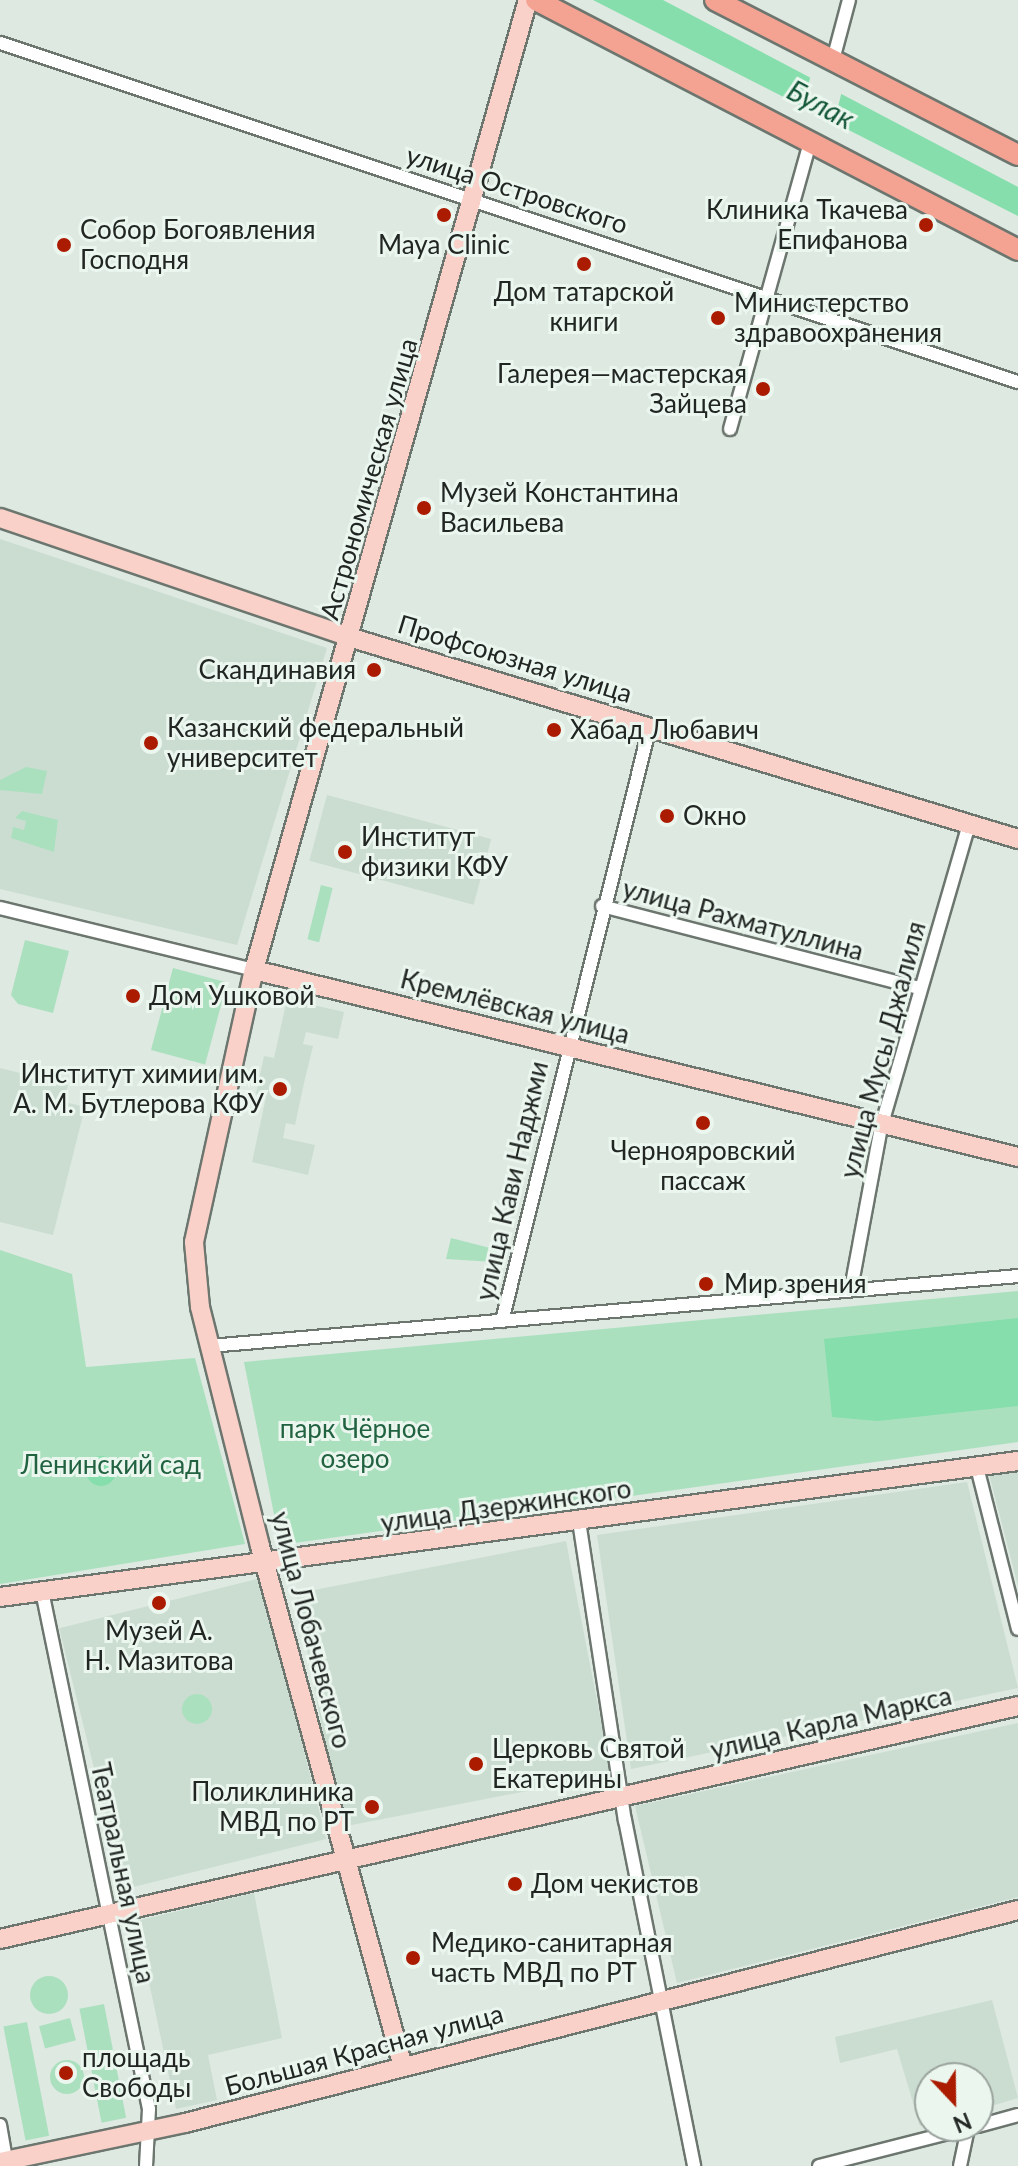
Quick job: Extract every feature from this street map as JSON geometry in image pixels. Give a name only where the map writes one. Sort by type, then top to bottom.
[{"type":"main road","points":[[536,0],[1018,250]]},
{"type":"main road","points":[[715,0],[1018,155]]},
{"type":"street","name":"Астрономическая улица","points":[[254,970],[352,638],[528,0]]},
{"type":"street","points":[[833,60],[849,0]]},
{"type":"street","name":"улица Островского","points":[[0,43],[1018,382]]},
{"type":"street","points":[[730,429],[810,142]]},
{"type":"street","name":"Профсоюзная улица","points":[[0,518],[352,638],[1018,839]]},
{"type":"street","name":"улица Кави Наджми","points":[[502,1321],[567,1046],[650,726]]},
{"type":"street","name":"улица Мусы Джалиля","points":[[851,1289],[881,1127],[919,988],[969,825]]},
{"type":"street","name":"улица Рахматуллина","points":[[602,906],[919,988]]},
{"type":"street","name":"Кремлёвская улица","points":[[0,908],[567,1046],[881,1127],[1018,1157]]},
{"type":"street","name":"улица Лобачевского","points":[[254,970],[194,1242],[210,1346],[264,1560],[403,2067]]},
{"type":"street","points":[[210,1346],[1018,1276]]},
{"type":"street","name":"улица Дзержинского","points":[[0,1597],[1018,1461]]},
{"type":"street","points":[[977,1467],[1018,1629]]},
{"type":"street","points":[[579,1521],[620,1792],[696,2165]]},
{"type":"street","name":"Театральная улица","points":[[42,1591],[149,2109],[146,2166]]},
{"type":"street","name":"улица Карла Маркса","points":[[620,1792],[1018,1698]]},
{"type":"street","name":"улица Карла Маркса","points":[[0,1939],[108,1909],[345,1854],[1018,1706]]},
{"type":"street","name":"улица Карла Маркса","points":[[0,1927],[108,1909]]},
{"type":"street","name":"Большая Красная улица","points":[[5,2163],[147,2132],[1018,1910]]},
{"type":"street","points":[[994,2122],[1018,2115]]},
{"type":"street","points":[[0,2125],[5,2163]]},
{"type":"street","points":[[819,2166],[914,2142]]},
{"type":"street","points":[[960,2166],[969,2142]]},
{"type":"shaded area","name":"Казанский федеральный университет","points":[[0,539],[327,648],[237,945],[0,889]]},
{"type":"shaded area","name":"Казанский федеральный университет","points":[[327,795],[491,839],[474,905],[309,861]]},
{"type":"shaded area","name":"Институт химии им. А. М. Бутлерова КФУ","points":[[287,999],[344,1012],[338,1039],[306,1032],[303,1044],[313,1046],[295,1125],[286,1123],[283,1138],[315,1145],[308,1175],[252,1162],[266,1097],[256,1094],[264,1056],[274,1058]]},
{"type":"shaded area","points":[[0,1068],[68,1085],[64,1102],[85,1107],[53,1235],[0,1222]]},
{"type":"shaded area","points":[[1018,1470],[1018,1586],[989,1474]]},
{"type":"shaded area","points":[[967,1482],[1018,1688],[631,1769],[597,1535]]},
{"type":"shaded area","points":[[566,1541],[611,1775],[341,1827],[296,1593]]},
{"type":"shaded area","points":[[261,1578],[326,1839],[124,1889],[59,1628]]},
{"type":"shaded area","points":[[1018,1723],[1018,1897],[677,1983],[635,1806]]},
{"type":"shaded area","points":[[254,1893],[282,2038],[208,2055],[217,2100],[176,2109],[136,1921]]},
{"type":"shaded area","points":[[992,2000],[1018,2098],[994,2105],[994,2062],[914,2062],[914,2106],[897,2049],[840,2063],[835,2037]]},
{"type":"green space","points":[[26,767],[47,771],[42,794],[0,790],[0,780]]},
{"type":"green space","points":[[22,811],[58,820],[54,852],[11,838],[13,827],[24,830],[26,821],[15,818]]},
{"type":"green space","points":[[321,885],[333,888],[319,942],[307,939]]},
{"type":"green space","points":[[25,940],[69,951],[53,1013],[18,1004],[11,995]]},
{"type":"green space","points":[[173,968],[227,982],[205,1065],[151,1050]]},
{"type":"green space","points":[[451,1238],[498,1250],[494,1262],[446,1259]]},
{"type":"green space","name":"Ленинский сад","points":[[0,1250],[72,1274],[86,1367],[195,1358],[245,1544],[0,1584]]},
{"type":"green space","name":"парк Чёрное озеро","points":[[1018,1291],[1018,1442],[280,1545],[244,1362]]},
{"type":"green space","points":[[197,1694],[208,1698],[212,1709],[208,1720],[197,1724],[186,1720],[182,1709],[186,1698]]},
{"type":"green space","points":[[49,1976],[62,1982],[68,1995],[62,2008],[49,2014],[36,2008],[30,1995],[36,1982]]},
{"type":"green space","points":[[104,2004],[126,2118],[102,2123],[79,2009]]},
{"type":"green space","points":[[70,2018],[76,2040],[45,2048],[39,2026]]},
{"type":"green space","points":[[27,2022],[49,2136],[26,2140],[3,2027]]},
{"type":"green space","points":[[67,2060],[79,2065],[84,2077],[79,2089],[67,2094],[55,2089],[50,2077],[55,2065]]},
{"type":"water","name":"Булак","points":[[593,0],[663,0],[1018,187],[1018,216]]},
{"type":"water","points":[[1018,1318],[1018,1406],[878,1421],[832,1417],[824,1339]]},
{"type":"water","points":[[101,1456],[112,1460],[116,1471],[112,1482],[101,1486],[90,1482],[86,1471],[90,1460]]},
{"type":"pier","points":[[811,74],[842,91],[834,123],[803,106]]},
{"type":"place","name":"Maya Clinic","points":[[444,215]]},
{"type":"place","name":"Клиника Ткачева Епифанова","points":[[926,225]]},
{"type":"place","name":"Собор Богоявления Господня","points":[[64,245]]},
{"type":"place","name":"Дом татарской книги","points":[[584,264]]},
{"type":"place","name":"Министерство здравоохранения","points":[[718,318]]},
{"type":"place","name":"Галерея—мастерская Зайцева","points":[[763,389]]},
{"type":"place","name":"Музей Константина Васильева","points":[[424,508]]},
{"type":"place","name":"Скандинавия","points":[[374,670]]},
{"type":"place","name":"Хабад Любавич","points":[[554,730]]},
{"type":"place","name":"Казанский федеральный университет","points":[[151,743]]},
{"type":"place","name":"Окно","points":[[667,816]]},
{"type":"place","name":"Институт физики КФУ","points":[[345,852]]},
{"type":"place","name":"Дом Ушковой","points":[[133,996]]},
{"type":"place","name":"Институт химии им. А. М. Бутлерова КФУ","points":[[280,1089]]},
{"type":"place","name":"Чернояровский пассаж","points":[[703,1123]]},
{"type":"place","name":"Мир зрения","points":[[706,1284]]},
{"type":"place","name":"Музей А. Н. Мазитова","points":[[159,1603]]},
{"type":"place","name":"Церковь Святой Екатерины","points":[[476,1764]]},
{"type":"place","name":"Поликлиника МВД по РТ","points":[[372,1807]]},
{"type":"place","name":"Дом чекистов","points":[[515,1884]]},
{"type":"place","name":"Медико-санитарная часть МВД по РТ","points":[[413,1958]]},
{"type":"place","name":"площадь Свободы","points":[[66,2073]]}]
